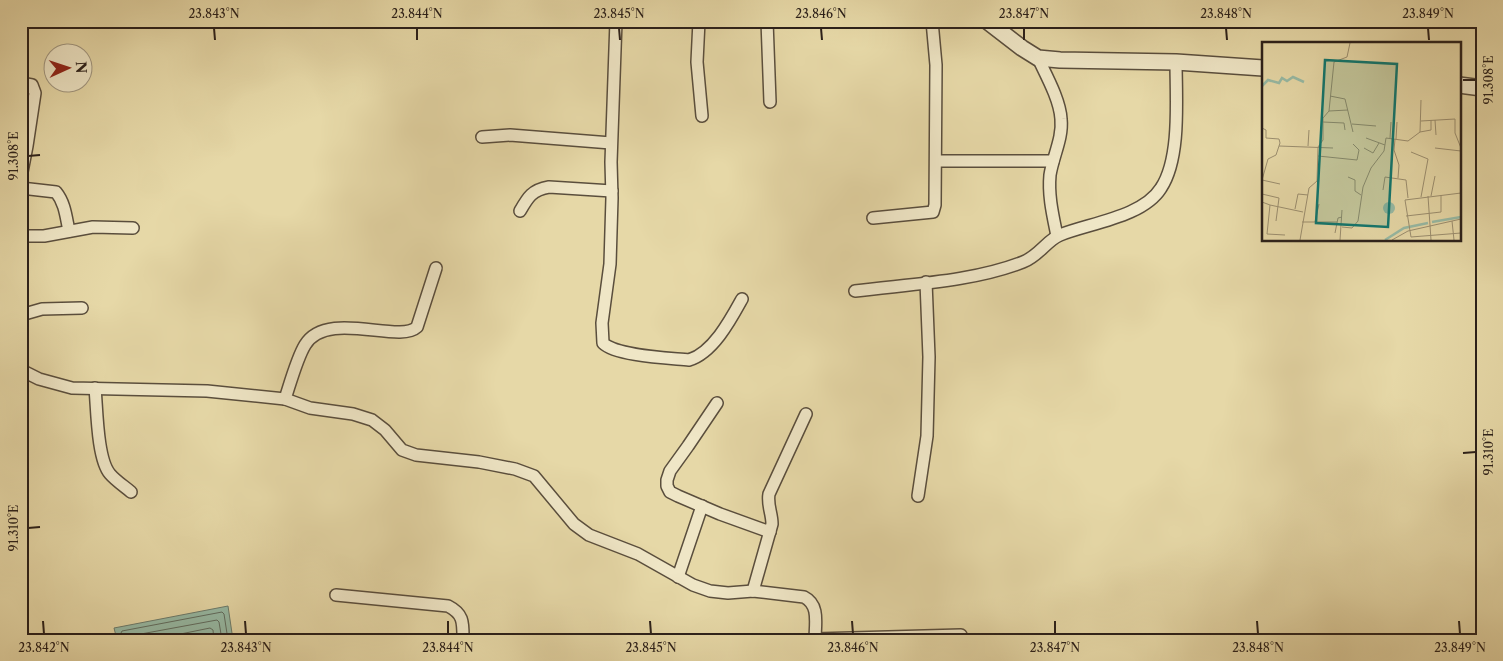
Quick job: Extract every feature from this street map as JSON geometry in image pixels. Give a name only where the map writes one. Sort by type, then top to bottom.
[{"type":"street","points":[[616,21],[611,143],[610,264],[601,335],[603,343],[607,348],[627,353],[689,360],[696,358],[703,354],[727,326],[742,298]]},
{"type":"street","points":[[699,21],[696,62],[702,116]]},
{"type":"street","points":[[767,21],[770,102]]},
{"type":"street","points":[[873,218],[933,212],[935,204],[936,160],[936,65],[932,21]]},
{"type":"street","points":[[987,21],[1038,58],[1176,62],[1262,68]]},
{"type":"street","points":[[1038,58],[1055,97],[1061,118],[1061,133],[1050,177],[1050,204],[1057,236]]},
{"type":"street","points":[[856,291],[954,279],[1024,262],[1037,255],[1057,236],[1133,210],[1152,200],[1162,187],[1174,150],[1176,62]]},
{"type":"street","points":[[21,83],[32,85],[34,93],[21,177]]},
{"type":"street","points":[[1460,85],[1482,88]]},
{"type":"street","points":[[482,137],[510,135],[611,143]]},
{"type":"street","points":[[936,160],[1053,161]]},
{"type":"street","points":[[520,211],[529,196],[540,189],[549,187],[612,190]]},
{"type":"street","points":[[21,188],[56,192],[64,208],[69,231]]},
{"type":"street","points":[[21,236],[44,236],[93,227],[134,228]]},
{"type":"street","points":[[285,399],[305,345],[314,335],[326,330],[353,328],[399,331],[413,330],[417,327],[436,268]]},
{"type":"street","points":[[918,496],[927,436],[929,365],[926,282]]},
{"type":"street","points":[[21,315],[42,309],[82,308]]},
{"type":"street","points":[[21,370],[39,379],[72,388],[206,391],[285,399],[310,408],[353,414],[372,420],[385,430],[402,450],[416,455],[479,462],[515,469],[534,476],[574,524],[589,535],[638,554],[693,585],[710,591],[728,593],[753,591],[804,597],[811,601],[814,607],[815,639],[961,635]]},
{"type":"street","points":[[95,388],[99,434],[105,467],[110,474],[131,492]]},
{"type":"street","points":[[717,403],[670,471],[667,486],[670,492],[770,532]]},
{"type":"street","points":[[753,591],[772,524],[767,502],[769,494],[806,414]]},
{"type":"street","points":[[678,577],[702,506]]},
{"type":"street","points":[[336,596],[448,606],[458,611],[462,619],[464,640]]},
{"type":"water","points":[[228,606],[233,640],[117,640],[114,628]]}]
